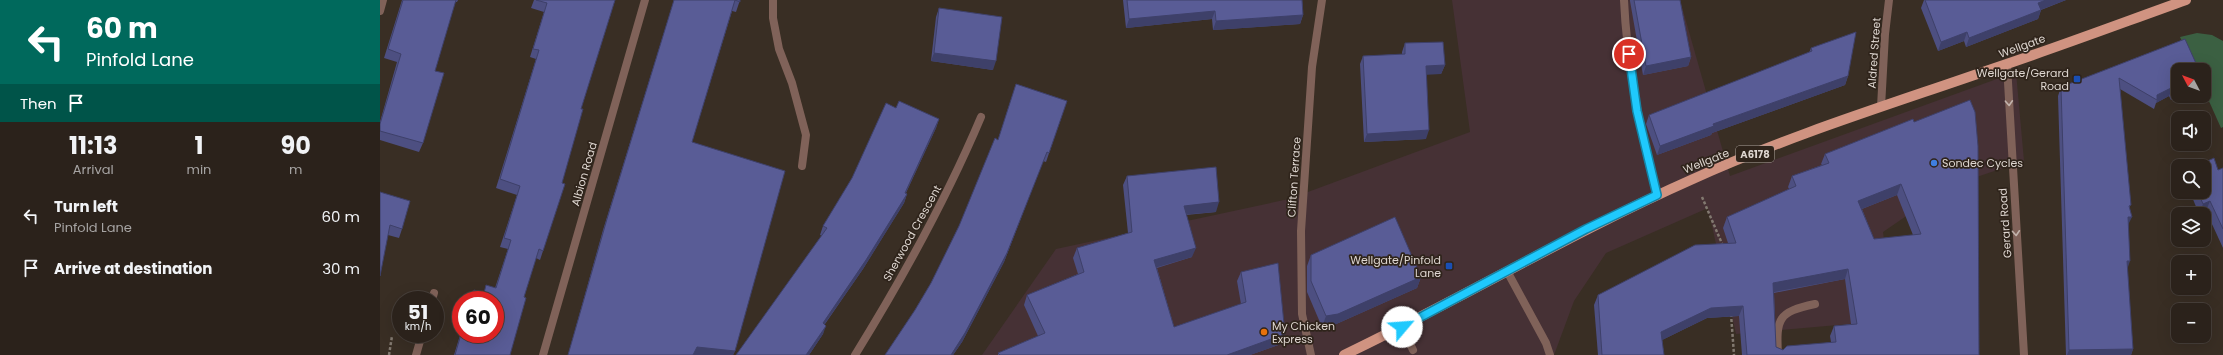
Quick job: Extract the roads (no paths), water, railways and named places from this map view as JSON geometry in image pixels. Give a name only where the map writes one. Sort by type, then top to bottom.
[{"type":"main road","name":"Wellgate","points":[[1344,355],[1402,327],[1507,271],[1657,195],[1694,178],[1881,107],[2186,0]]},
{"type":"street","points":[[380,10],[383,0]]},
{"type":"street","name":"Albion Road","points":[[543,355],[645,0]]},
{"type":"street","points":[[773,0],[773,18],[779,49],[792,83],[806,135],[802,166]]},
{"type":"street","name":"Clifton Terrace","points":[[1311,355],[1302,314],[1301,231],[1312,67],[1322,0]]},
{"type":"street","points":[[1624,0],[1625,26],[1637,111],[1657,195]]},
{"type":"street","name":"Aldred Street","points":[[1881,107],[1885,34],[1889,0]]},
{"type":"street","name":"Gerard Road","points":[[2007,64],[2024,355]]},
{"type":"street","name":"Sherwood Crescent","points":[[855,355],[956,176],[981,117]]},
{"type":"street","points":[[1507,271],[1546,343],[1550,355]]},
{"type":"street","points":[[1778,355],[1777,328],[1786,314],[1793,309],[1815,304]]},
{"type":"street","points":[[1402,327],[1413,350]]},
{"type":"street","points":[[416,355],[419,343]]},
{"type":"place","name":"Wellgate/Gerard Road","points":[[2077,79]]},
{"type":"place","name":"Sondec Cycles","points":[[1934,163]]},
{"type":"place","name":"Wellgate/Pinfold Lane","points":[[1449,266]]},
{"type":"place","name":"My Chicken Express","points":[[1264,332]]}]
